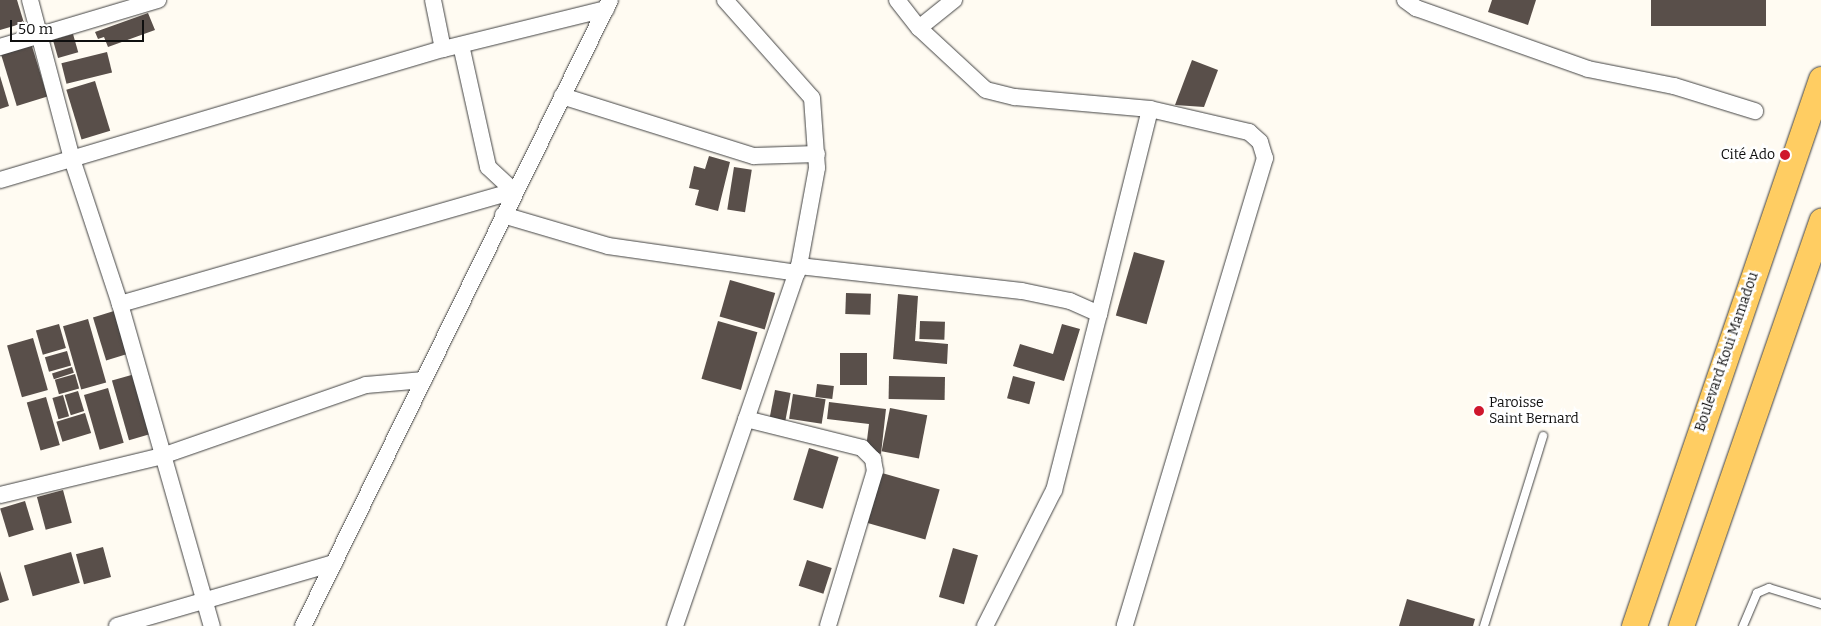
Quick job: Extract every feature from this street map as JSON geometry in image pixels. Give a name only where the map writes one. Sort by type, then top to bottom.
[{"type":"main road","name":"Boulevard Koui Mamadou","points":[[1634,626],[1821,79]]},
{"type":"main road","points":[[1682,626],[1821,221]]},
{"type":"street","points":[[30,0],[72,159],[120,304],[212,626]]},
{"type":"street","points":[[0,47],[158,0]]},
{"type":"street","points":[[433,0],[443,49]]},
{"type":"street","points":[[675,626],[798,270],[817,154],[812,98],[726,0]]},
{"type":"street","points":[[897,0],[919,28],[986,90],[1015,97],[1150,109],[1249,132],[1260,142],[1265,158],[1126,626]]},
{"type":"street","points":[[919,28],[954,0]]},
{"type":"street","points":[[1405,0],[1416,8],[1588,69],[1674,86],[1755,111]]},
{"type":"street","points":[[0,180],[443,49],[608,4]]},
{"type":"street","points":[[303,626],[424,380],[514,191],[608,4]]},
{"type":"street","points":[[461,44],[488,167],[514,191]]},
{"type":"street","points":[[562,96],[754,156],[817,154]]},
{"type":"street","points":[[985,626],[1054,490],[1150,109]]},
{"type":"street","points":[[120,304],[514,191]]},
{"type":"street","points":[[503,215],[608,246],[798,270],[1022,291],[1070,301],[1099,314]]},
{"type":"street","points":[[0,495],[162,456],[366,385],[424,380]]},
{"type":"street","points":[[746,419],[862,448],[873,459],[875,471],[828,626]]},
{"type":"street","points":[[117,626],[334,563]]},
{"type":"lane","points":[[1484,626],[1543,436]]},
{"type":"lane","points":[[1743,626],[1758,593],[1769,588],[1821,604]]},
{"type":"building","points":[[0,0],[17,0],[24,23],[0,30]]},
{"type":"building","points":[[1492,0],[1536,0],[1528,25],[1488,12]]},
{"type":"building","points":[[1651,0],[1766,0],[1766,26],[1651,26]]},
{"type":"building","points":[[148,13],[155,30],[108,47],[104,37],[98,39],[95,32]]},
{"type":"building","points":[[73,34],[78,52],[58,58],[53,40]]},
{"type":"building","points":[[31,43],[47,97],[17,106],[0,52]]},
{"type":"building","points":[[107,52],[112,72],[66,84],[61,63]]},
{"type":"building","points":[[1192,60],[1218,70],[1204,107],[1175,105]]},
{"type":"building","points":[[0,76],[9,106],[0,109]]},
{"type":"building","points":[[95,81],[110,131],[82,139],[66,90]]},
{"type":"building","points":[[709,156],[730,162],[718,211],[695,205],[699,190],[689,188],[694,166],[705,169]]},
{"type":"building","points":[[734,167],[752,170],[745,212],[727,209]]},
{"type":"building","points":[[1134,252],[1165,261],[1147,324],[1116,315]]},
{"type":"building","points":[[730,280],[775,293],[765,329],[720,317]]},
{"type":"building","points":[[846,293],[871,294],[870,315],[845,314]]},
{"type":"building","points":[[898,294],[918,296],[915,341],[948,344],[947,364],[893,359]]},
{"type":"building","points":[[114,311],[127,354],[106,360],[93,317]]},
{"type":"building","points":[[88,319],[106,382],[81,390],[63,326]]},
{"type":"building","points":[[718,321],[757,332],[741,390],[701,379]]},
{"type":"building","points":[[920,321],[945,322],[944,340],[919,339]]},
{"type":"building","points":[[59,324],[66,348],[43,355],[36,331]]},
{"type":"building","points":[[1062,324],[1080,329],[1064,381],[1013,366],[1020,344],[1053,354]]},
{"type":"building","points":[[33,338],[48,390],[22,397],[7,345]]},
{"type":"building","points":[[67,351],[71,365],[49,372],[45,357]]},
{"type":"building","points":[[840,353],[867,353],[867,385],[840,385]]},
{"type":"building","points":[[72,367],[74,373],[54,379],[52,373]]},
{"type":"building","points":[[75,374],[79,388],[59,394],[55,380]]},
{"type":"building","points":[[135,374],[152,434],[129,440],[112,381]]},
{"type":"building","points":[[889,376],[945,377],[945,400],[889,399]]},
{"type":"building","points":[[1013,376],[1035,382],[1029,404],[1007,398]]},
{"type":"building","points":[[817,384],[834,386],[832,399],[815,397]]},
{"type":"building","points":[[108,388],[124,443],[100,450],[84,395]]},
{"type":"building","points":[[775,390],[791,393],[784,425],[769,422]]},
{"type":"building","points":[[78,391],[84,411],[71,415],[65,395]]},
{"type":"building","points":[[793,394],[826,399],[822,424],[789,419]]},
{"type":"building","points":[[63,395],[69,416],[58,419],[52,398]]},
{"type":"building","points":[[46,397],[60,445],[41,451],[27,403]]},
{"type":"building","points":[[829,402],[886,409],[881,454],[866,448],[869,424],[827,419]]},
{"type":"building","points":[[890,408],[927,415],[919,458],[882,451]]},
{"type":"building","points":[[85,413],[91,433],[62,442],[56,422]]},
{"type":"building","points":[[809,448],[839,457],[823,509],[793,500]]},
{"type":"building","points":[[882,473],[940,490],[925,540],[868,523]]},
{"type":"building","points":[[63,490],[72,523],[46,530],[37,497]]},
{"type":"building","points":[[25,501],[34,530],[9,537],[0,509]]},
{"type":"building","points":[[103,547],[111,577],[84,584],[76,554]]},
{"type":"building","points":[[953,548],[978,555],[964,604],[939,597]]},
{"type":"building","points":[[71,552],[80,583],[33,596],[24,566]]},
{"type":"building","points":[[807,560],[832,568],[823,594],[799,586]]},
{"type":"building","points":[[0,571],[9,600],[0,603]]},
{"type":"building","points":[[1407,599],[1475,619],[1473,626],[1399,626]]},
{"type":"place","name":"Cité Ado","points":[[1785,155]]},
{"type":"place","name":"Paroisse Saint Bernard","points":[[1479,411]]}]
